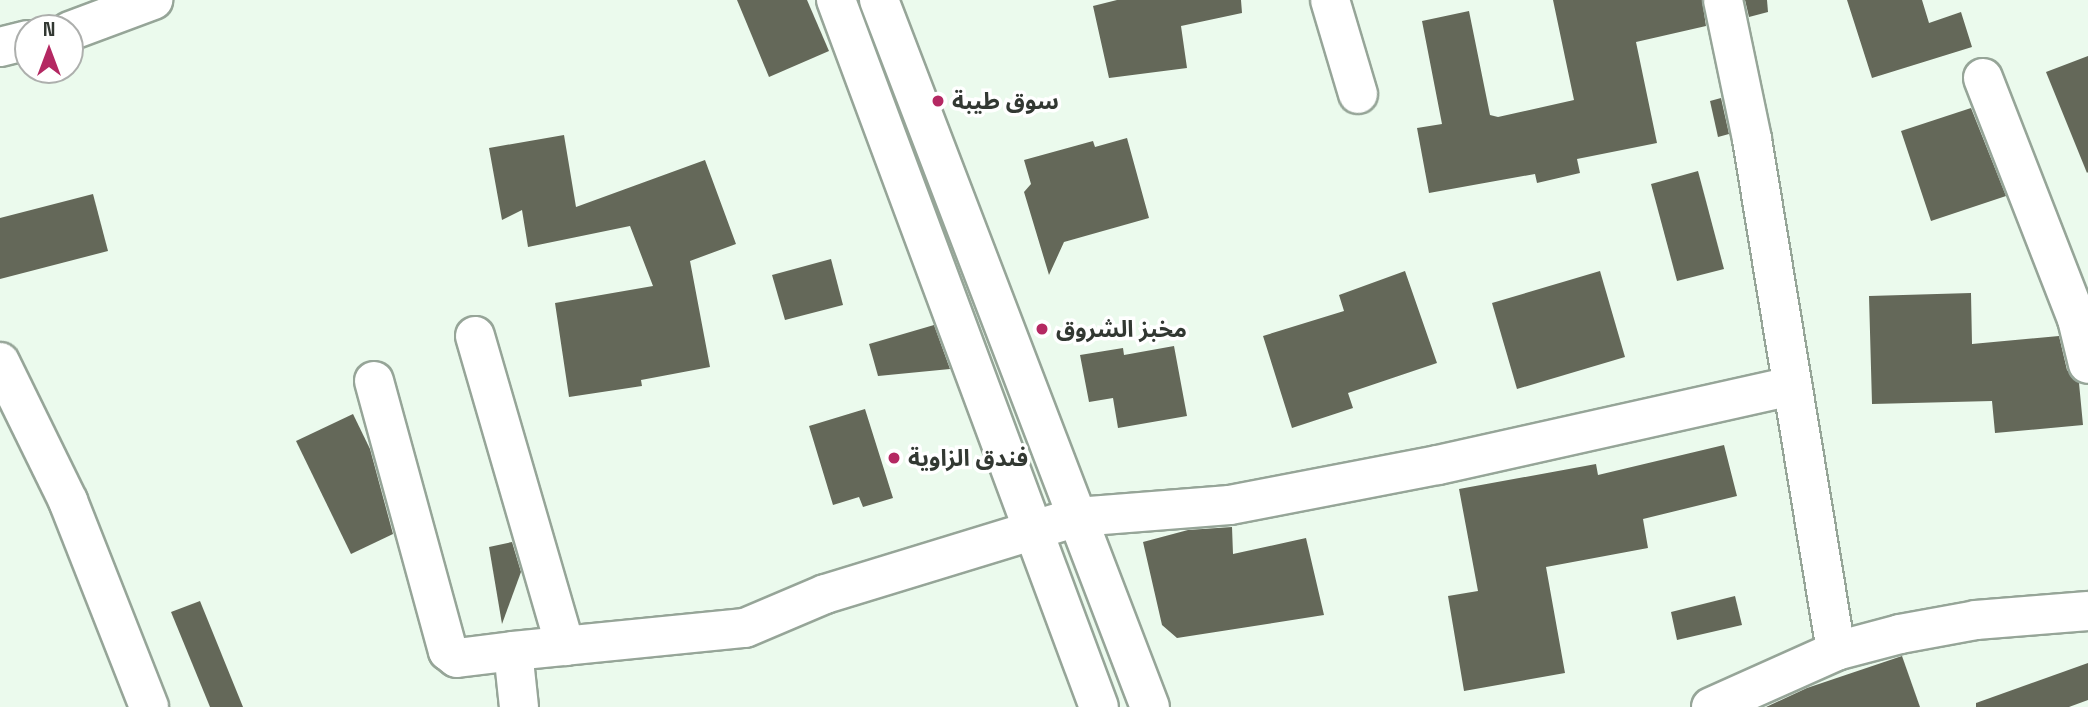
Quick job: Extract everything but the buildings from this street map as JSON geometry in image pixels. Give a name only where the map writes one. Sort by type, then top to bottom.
[{"type":"street","points":[[84,26],[153,0]]},
{"type":"street","points":[[836,0],[1099,707]]},
{"type":"street","points":[[879,0],[1150,707]]},
{"type":"street","points":[[1330,0],[1358,94]]},
{"type":"street","points":[[1723,0],[1752,139],[1836,650]]},
{"type":"street","points":[[1983,78],[2077,319],[2088,364]]},
{"type":"street","points":[[475,336],[565,646]]},
{"type":"street","points":[[0,362],[68,502],[149,707]]},
{"type":"street","points":[[374,381],[448,651],[457,658],[513,650],[745,628],[825,594],[1077,517],[1230,505],[1438,465],[1792,386]]},
{"type":"street","points":[[1712,707],[1836,650],[1976,620],[2088,611]]},
{"type":"street","points":[[513,650],[519,707]]},
{"type":"place","name":"سوق طيبة","points":[[938,101]]},
{"type":"place","name":"مخبز الشروق","points":[[1042,329]]},
{"type":"place","name":"فندق الزاوية","points":[[894,458]]}]
